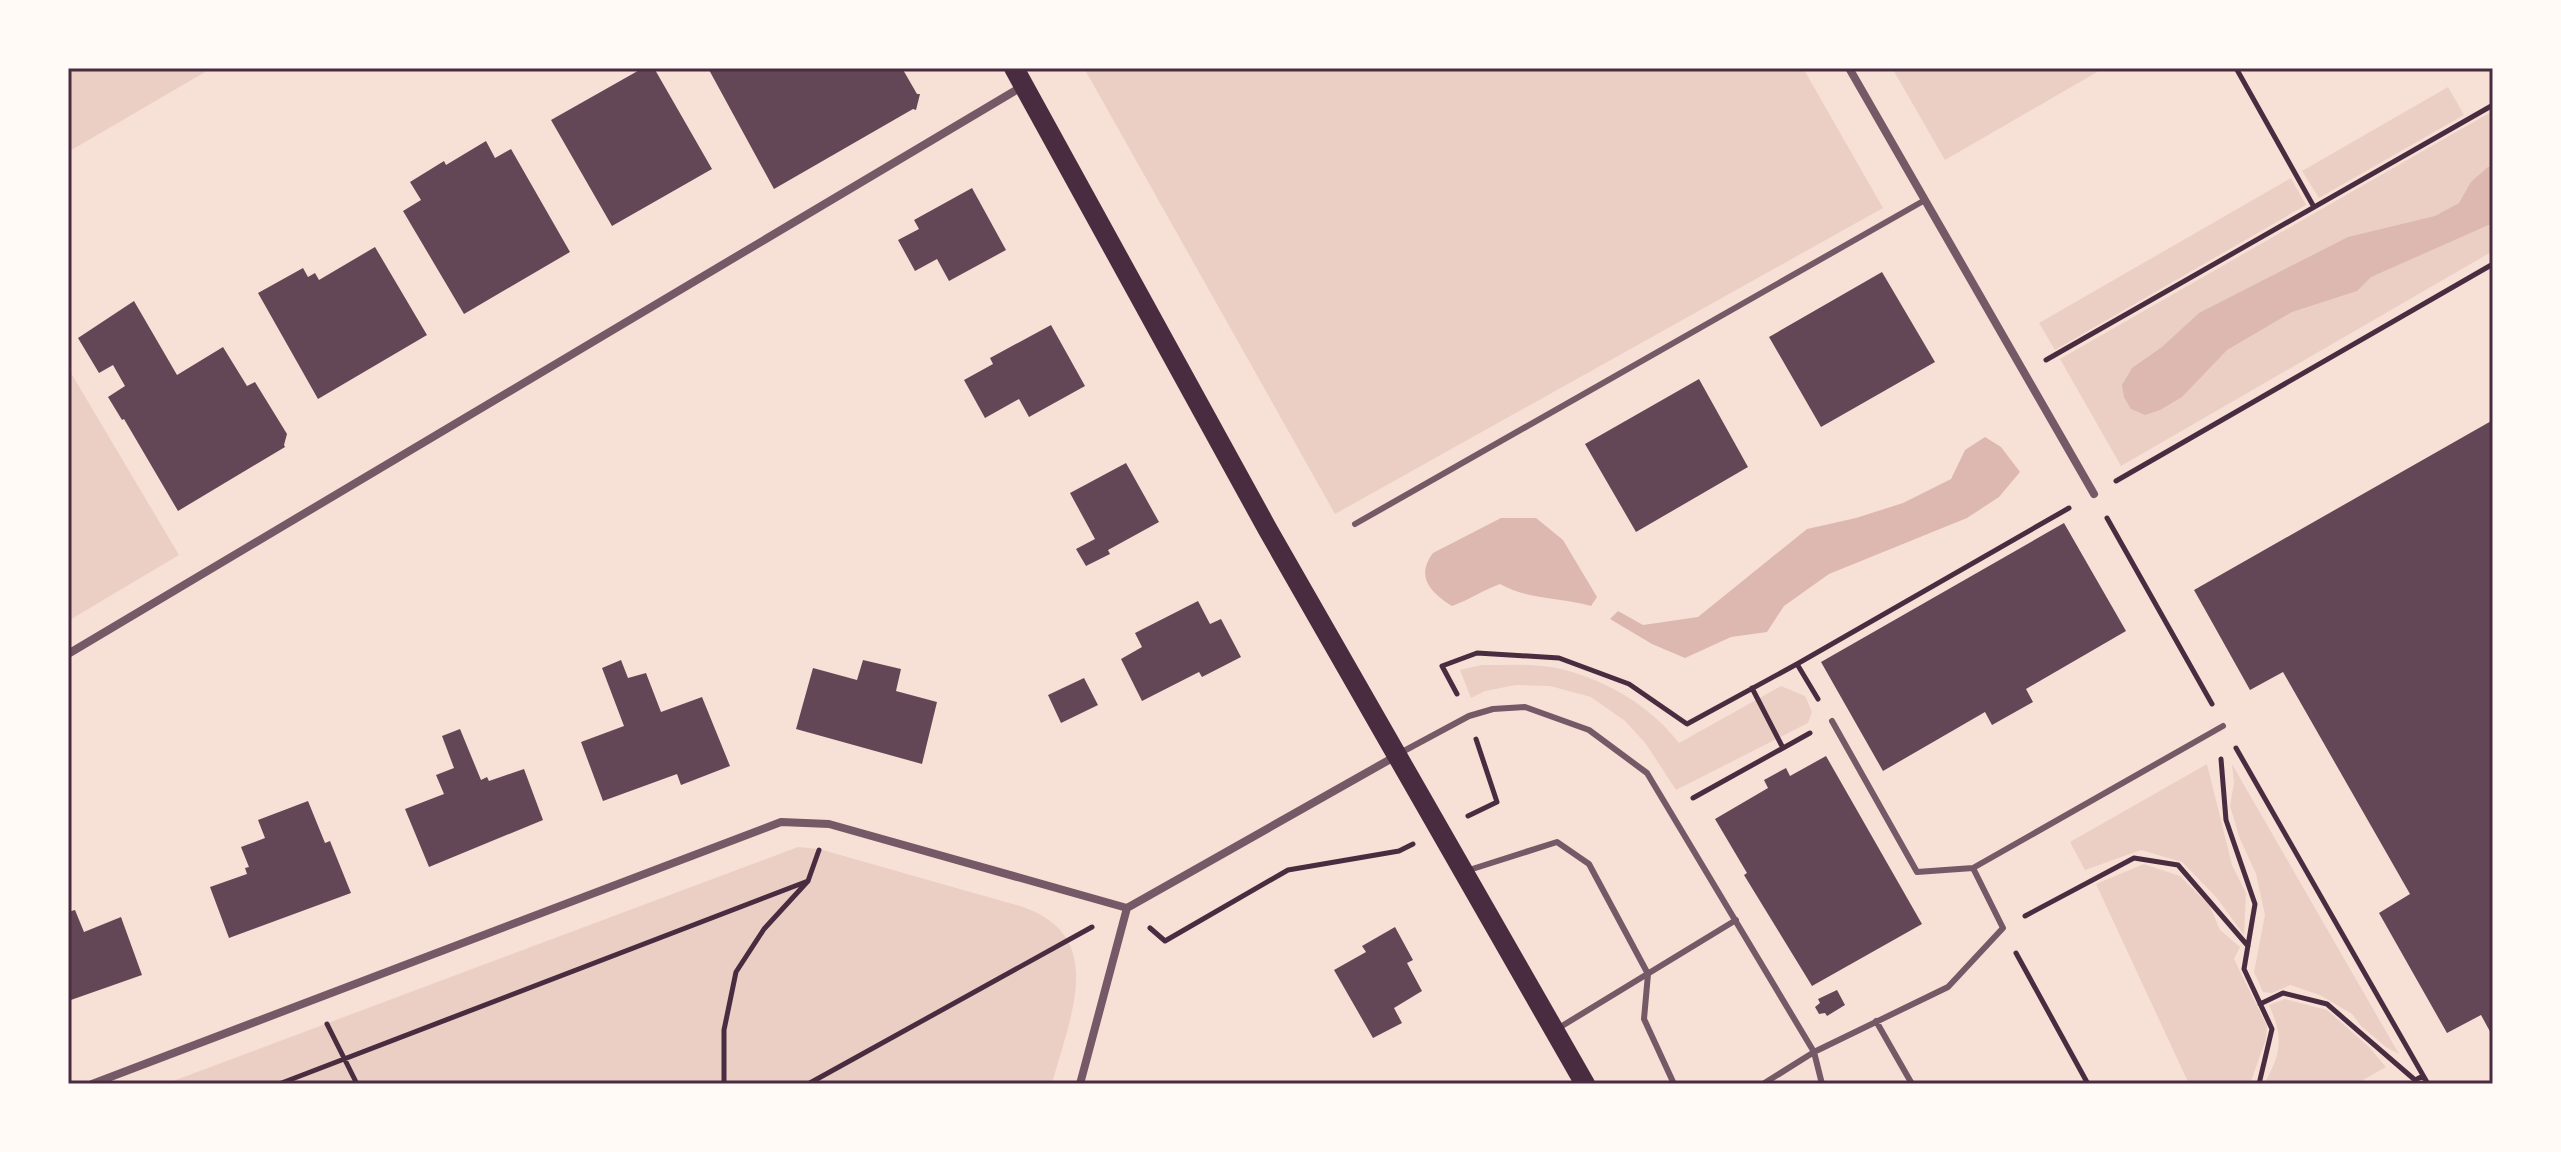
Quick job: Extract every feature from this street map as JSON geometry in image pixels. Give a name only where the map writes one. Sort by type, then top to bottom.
[{"type":"main road","points":[[1019,77],[1260,518],[1585,1084]]},
{"type":"street","points":[[1849,68],[2094,494]]},
{"type":"street","points":[[68,654],[1019,77]]},
{"type":"street","points":[[92,1084],[781,822],[829,824],[1127,908],[1397,755]]},
{"type":"street","points":[[1080,1084],[1127,908]]},
{"type":"lane","points":[[1355,524],[1925,200]]},
{"type":"lane","points":[[1397,755],[1469,716],[1493,709],[1525,707],[1589,730],[1647,773],[1814,1052],[1822,1084]]},
{"type":"lane","points":[[1832,721],[1917,872],[1973,868],[2223,726]]},
{"type":"lane","points":[[1463,872],[1557,842],[1589,864],[1648,974],[1644,1019],[1674,1084]]},
{"type":"lane","points":[[1763,1084],[1814,1052],[1948,987],[2003,928],[1973,868]]},
{"type":"lane","points":[[1554,1031],[1736,920]]},
{"type":"lane","points":[[1876,1021],[1912,1084]]},
{"type":"path","points":[[2236,68],[2314,207]]},
{"type":"path","points":[[2024,372],[2493,105]]},
{"type":"path","points":[[808,1084],[1127,908],[1165,941],[1288,870],[1399,851],[1497,802],[1469,716],[1442,666],[1477,653],[1559,658],[1629,684],[1687,724],[1797,664],[2493,264]]},
{"type":"path","points":[[2094,494],[2428,1084]]},
{"type":"path","points":[[1671,810],[1832,721],[1797,664]]},
{"type":"path","points":[[1752,688],[1783,748]]},
{"type":"path","points":[[2223,726],[2220,768],[2226,820],[2255,904],[2244,969],[2272,1029],[2259,1084]]},
{"type":"path","points":[[2088,1084],[2003,928],[2134,858],[2178,865],[2248,946]]},
{"type":"path","points":[[279,1084],[808,881],[764,929],[736,972],[724,1030],[724,1084]]},
{"type":"path","points":[[2260,1004],[2283,993],[2327,1004],[2415,1080],[2423,1076]]},
{"type":"path","points":[[315,999],[357,1084]]},
{"type":"shaded area","points":[[68,68],[212,68],[68,152]]},
{"type":"shaded area","points":[[1084,68],[1803,68],[1883,208],[1335,514]]},
{"type":"shaded area","points":[[1892,68],[2104,68],[1945,160]]},
{"type":"shaded area","points":[[2448,87],[2464,115],[2319,198],[2302,171]]},
{"type":"shaded area","points":[[2491,112],[2493,251],[2121,466],[2060,359]]},
{"type":"shaded area","points":[[2493,166],[2493,223],[2371,277],[2357,291],[2292,312],[2227,350],[2182,397],[2160,410],[2145,415],[2131,409],[2122,385],[2132,368],[2162,347],[2199,313],[2348,237],[2435,216],[2459,203],[2471,182]]},
{"type":"shaded area","points":[[2291,178],[2306,205],[2055,350],[2039,323]]},
{"type":"shaded area","points":[[68,368],[179,555],[68,621]]},
{"type":"shaded area","points":[[1985,437],[2001,447],[2020,472],[1999,497],[1967,518],[1829,574],[1784,606],[1767,632],[1731,637],[1685,658],[1652,644],[1610,619],[1618,611],[1643,625],[1698,617],[1807,529],[1903,503],[1951,479],[1965,450]]},
{"type":"shaded area","points":[[1501,518],[1536,518],[1563,540],[1597,597],[1591,606],[1533,596],[1500,584],[1452,606],[1438,596],[1428,584],[1425,570],[1433,553]]},
{"type":"shaded area","points":[[1481,665],[1551,667],[1594,680],[1641,706],[1679,743],[1781,686],[1805,696],[1812,712],[1808,723],[1676,790],[1646,744],[1625,721],[1591,697],[1550,686],[1516,685],[1485,691],[1471,698],[1460,670]]},
{"type":"shaded area","points":[[2207,764],[2232,865],[2246,893],[2244,935],[2216,897],[2182,862],[2141,850],[2085,870],[2070,842]]},
{"type":"shaded area","points":[[2232,764],[2399,1054],[2361,1026],[2352,1014],[2320,995],[2290,985],[2272,993],[2263,992],[2254,972],[2265,915],[2256,874],[2240,839],[2230,806],[2234,783]]},
{"type":"shaded area","points":[[798,847],[819,849],[1020,906],[1048,919],[1065,937],[1074,958],[1076,981],[1067,1032],[1052,1084],[165,1084]]},
{"type":"shaded area","points":[[2144,864],[2180,876],[2210,906],[2220,930],[2240,947],[2234,959],[2267,1026],[2266,1039],[2250,1084],[2189,1084],[2096,884]]},
{"type":"shaded area","points":[[2285,999],[2327,1010],[2369,1047],[2386,1067],[2356,1084],[2264,1084],[2274,1064],[2278,1046],[2277,1027],[2269,1005]]},
{"type":"building","points":[[643,68],[654,68],[712,169],[612,226],[551,120]]},
{"type":"building","points":[[708,68],[902,68],[917,94],[920,94],[916,110],[774,189]]},
{"type":"building","points":[[486,141],[495,158],[511,149],[570,252],[464,314],[403,211],[421,200],[410,182]]},
{"type":"building","points":[[972,188],[1006,250],[949,281],[937,259],[915,271],[898,240],[919,229],[914,220]]},
{"type":"building","points":[[375,247],[427,335],[318,399],[258,293],[303,268],[308,277],[315,273],[319,280]]},
{"type":"building","points":[[1882,272],[1935,362],[1821,427],[1769,337]]},
{"type":"building","points":[[134,301],[177,375],[223,347],[247,386],[255,382],[287,434],[285,447],[178,511],[108,397],[125,386],[113,365],[99,373],[78,338]]},
{"type":"building","points":[[1051,325],[1085,386],[1029,417],[1019,399],[985,418],[964,380],[993,364],[990,358]]},
{"type":"building","points":[[1699,379],[1748,467],[1636,532],[1585,444]]},
{"type":"building","points":[[2493,420],[2493,1037],[2481,1015],[2447,1033],[2379,913],[2410,894],[2283,672],[2250,690],[2194,590]]},
{"type":"building","points":[[1126,463],[1159,522],[1086,566],[1076,549],[1095,539],[1070,493]]},
{"type":"building","points":[[2064,523],[2126,631],[2026,689],[2033,702],[1992,725],[1985,712],[1883,771],[1821,662]]},
{"type":"building","points":[[1198,601],[1210,624],[1221,619],[1241,657],[1202,677],[1199,672],[1142,701],[1121,659],[1142,647],[1135,633]]},
{"type":"building","points":[[621,660],[628,678],[646,673],[661,712],[702,697],[730,766],[681,785],[677,774],[603,801],[581,742],[624,726],[602,668]]},
{"type":"building","points":[[863,660],[901,669],[896,691],[937,702],[922,764],[796,729],[813,668],[857,680]]},
{"type":"building","points":[[1084,678],[1098,705],[1061,723],[1048,695]]},
{"type":"building","points":[[460,729],[481,780],[487,777],[489,781],[524,769],[543,820],[429,867],[405,809],[444,794],[436,775],[454,768],[442,736]]},
{"type":"building","points":[[1826,756],[1922,924],[1812,986],[1744,875],[1747,873],[1715,819],[1768,788],[1764,780],[1786,768],[1790,776]]},
{"type":"building","points":[[308,801],[325,843],[330,841],[351,893],[229,938],[210,887],[247,874],[245,868],[249,867],[241,847],[265,838],[258,820]]},
{"type":"building","points":[[75,910],[84,932],[121,917],[142,975],[68,1001],[68,912]]},
{"type":"building","points":[[1395,927],[1413,960],[1407,963],[1422,991],[1394,1008],[1402,1023],[1373,1038],[1334,970],[1366,952],[1362,946]]},
{"type":"building","points":[[1837,990],[1845,1005],[1827,1016],[1825,1013],[1819,1014],[1815,1007],[1820,1003],[1818,999]]}]
